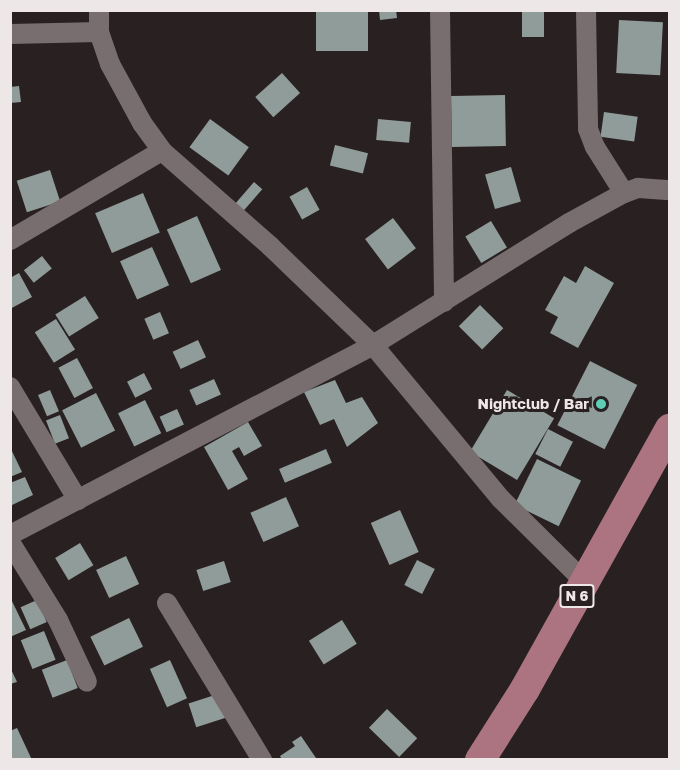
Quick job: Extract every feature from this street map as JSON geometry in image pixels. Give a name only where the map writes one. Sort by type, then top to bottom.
[{"type":"main road","name":"N 6","points":[[480,759],[525,689],[669,429]]},
{"type":"street","points":[[99,10],[99,32],[110,64],[125,94],[162,151],[270,246],[374,345],[501,499],[585,582]]},
{"type":"street","points":[[440,10],[444,302]]},
{"type":"street","points":[[586,10],[588,129],[596,147],[624,193]]},
{"type":"street","points":[[10,34],[99,32]]},
{"type":"street","points":[[10,240],[162,151]]},
{"type":"street","points":[[10,535],[374,345],[569,223],[624,193],[638,188],[669,190]]},
{"type":"street","points":[[10,387],[78,500]]},
{"type":"street","points":[[10,542],[58,620],[87,682]]},
{"type":"street","points":[[167,603],[262,759]]},
{"type":"building","points":[[316,10],[368,10],[368,51],[316,51]]},
{"type":"building","points":[[379,10],[396,10],[397,18],[380,20]]},
{"type":"building","points":[[522,10],[544,10],[544,37],[522,37]]},
{"type":"building","points":[[619,20],[663,22],[660,75],[616,73]]},
{"type":"building","points":[[282,73],[300,93],[273,117],[255,97]]},
{"type":"building","points":[[19,86],[21,102],[10,103],[10,87]]},
{"type":"building","points":[[505,95],[506,146],[452,147],[451,96]]},
{"type":"building","points":[[604,112],[638,117],[634,141],[601,137]]},
{"type":"building","points":[[210,119],[249,147],[228,176],[189,147]]},
{"type":"building","points":[[378,119],[411,122],[409,143],[376,140]]},
{"type":"building","points":[[335,145],[368,153],[363,174],[330,165]]},
{"type":"building","points":[[511,167],[521,202],[495,209],[485,174]]},
{"type":"building","points":[[50,170],[60,201],[27,212],[17,181]]},
{"type":"building","points":[[254,182],[262,189],[241,214],[232,207]]},
{"type":"building","points":[[307,187],[320,210],[302,219],[290,197]]},
{"type":"building","points":[[143,193],[160,233],[112,253],[95,213]]},
{"type":"building","points":[[197,216],[221,270],[191,283],[167,229]]},
{"type":"building","points":[[393,218],[416,248],[388,269],[365,239]]},
{"type":"building","points":[[491,221],[507,248],[481,263],[465,236]]},
{"type":"building","points":[[152,247],[169,285],[137,300],[120,261]]},
{"type":"building","points":[[42,256],[52,269],[34,283],[24,270]]},
{"type":"building","points":[[585,266],[614,283],[578,348],[550,333],[558,317],[545,310],[564,276],[576,283]]},
{"type":"building","points":[[19,273],[32,297],[10,309],[10,278]]},
{"type":"building","points":[[85,296],[99,318],[69,337],[55,315]]},
{"type":"building","points":[[480,305],[503,328],[482,350],[459,326]]},
{"type":"building","points":[[160,312],[169,333],[153,340],[144,319]]},
{"type":"building","points":[[56,319],[75,350],[54,363],[35,332]]},
{"type":"building","points":[[198,340],[206,357],[181,369],[173,352]]},
{"type":"building","points":[[77,358],[93,388],[74,398],[58,368]]},
{"type":"building","points":[[590,361],[637,385],[605,449],[557,425]]},
{"type":"building","points":[[144,373],[152,389],[135,398],[127,382]]},
{"type":"building","points":[[214,379],[221,395],[196,406],[189,390]]},
{"type":"building","points":[[335,380],[346,403],[362,397],[378,423],[347,447],[334,419],[320,425],[304,392]]},
{"type":"building","points":[[50,390],[59,411],[47,416],[38,395]]},
{"type":"building","points":[[507,390],[554,418],[517,480],[470,452]]},
{"type":"building","points":[[96,393],[115,430],[81,448],[62,410]]},
{"type":"building","points":[[145,400],[161,433],[134,446],[118,413]]},
{"type":"building","points":[[177,409],[184,425],[167,432],[160,417]]},
{"type":"building","points":[[60,415],[69,438],[55,444],[46,420]]},
{"type":"building","points":[[248,422],[262,446],[244,456],[239,447],[232,451],[248,479],[228,490],[204,447]]},
{"type":"building","points":[[548,429],[573,442],[560,467],[535,454]]},
{"type":"building","points":[[10,447],[22,472],[10,477]]},
{"type":"building","points":[[326,449],[332,463],[285,483],[279,469]]},
{"type":"building","points":[[537,459],[581,480],[559,526],[515,505]]},
{"type":"building","points":[[25,477],[33,495],[10,506],[10,483]]},
{"type":"building","points":[[286,497],[299,526],[263,542],[250,513]]},
{"type":"building","points":[[400,510],[419,552],[389,565],[371,523]]},
{"type":"building","points":[[80,543],[93,565],[69,580],[55,558]]},
{"type":"building","points":[[126,556],[139,584],[109,598],[96,570]]},
{"type":"building","points":[[417,560],[435,569],[422,594],[404,585]]},
{"type":"building","points":[[224,561],[231,582],[203,591],[196,570]]},
{"type":"building","points":[[10,597],[26,630],[10,637]]},
{"type":"building","points":[[37,600],[47,622],[30,629],[21,607]]},
{"type":"building","points":[[129,618],[143,647],[104,666],[90,637]]},
{"type":"building","points":[[342,620],[357,644],[324,664],[309,641]]},
{"type":"building","points":[[44,631],[56,660],[32,669],[21,640]]},
{"type":"building","points":[[67,660],[78,688],[53,698],[42,670]]},
{"type":"building","points":[[170,660],[187,698],[167,707],[150,669]]},
{"type":"building","points":[[10,667],[17,682],[10,684]]},
{"type":"building","points":[[218,694],[226,718],[196,727],[189,704]]},
{"type":"building","points":[[387,709],[417,738],[399,757],[369,728]]},
{"type":"building","points":[[17,728],[32,760],[10,760],[10,731]]},
{"type":"building","points":[[301,736],[316,758],[282,760],[280,756],[295,746],[292,742]]},
{"type":"place","name":"Nightclub / Bar","points":[[601,404]]}]
